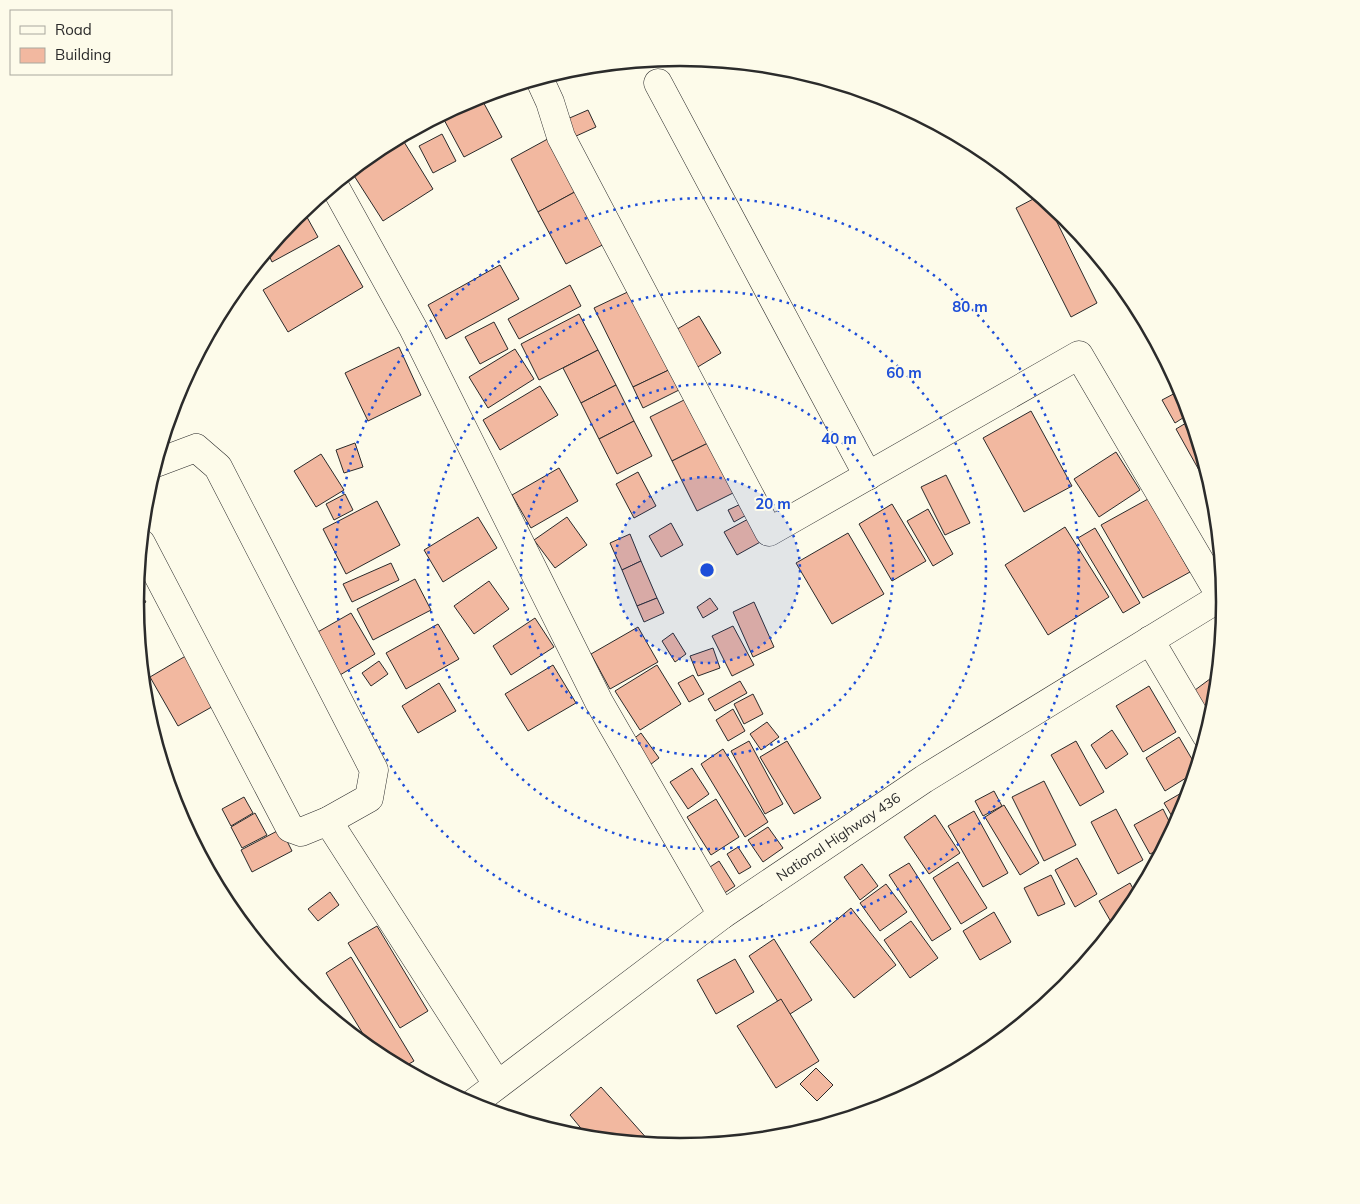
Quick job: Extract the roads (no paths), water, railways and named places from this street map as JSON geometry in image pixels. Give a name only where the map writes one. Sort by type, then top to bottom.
[{"type":"street","points":[[658,83],[868,476]]},
{"type":"street","points":[[542,85],[550,102],[561,137],[769,532],[1079,355],[1216,585]]},
{"type":"street","points":[[337,191],[413,328],[599,702],[722,915]]},
{"type":"street","points":[[147,554],[290,828],[301,832],[328,821],[369,798],[374,770],[218,467],[196,448],[164,460]]},
{"type":"street","name":"National Highway 436","points":[[479,1098],[722,915],[924,779],[1216,600]]},
{"type":"street","points":[[1150,640],[1201,726]]},
{"type":"street","points":[[328,821],[497,1084]]}]
